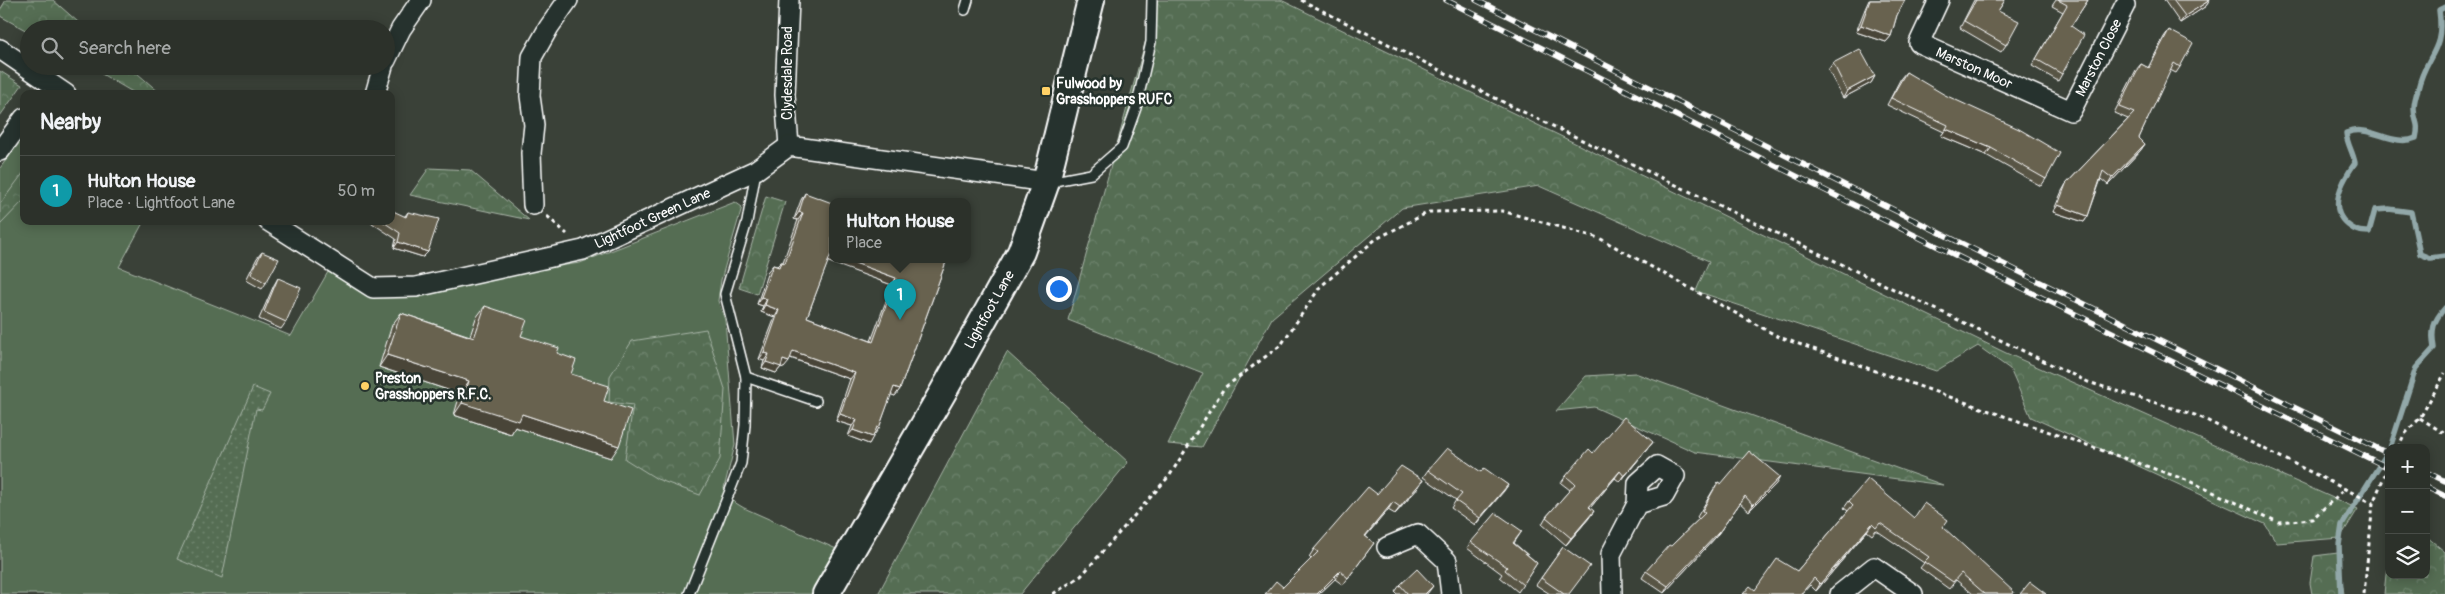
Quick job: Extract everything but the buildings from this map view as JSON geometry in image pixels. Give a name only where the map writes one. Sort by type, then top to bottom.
[{"type":"main road","name":"Lightfoot Lane","points":[[826,594],[943,392],[1021,252],[1046,182],[1091,0]]},
{"type":"street","points":[[395,41],[401,29],[421,0]]},
{"type":"street","points":[[533,205],[531,153],[534,125],[530,96],[532,57],[549,27],[568,0]]},
{"type":"street","name":"Clydesdale Road","points":[[789,0],[785,95],[789,146]]},
{"type":"street","name":"Marston Moor","points":[[1939,0],[1919,43],[2071,111]]},
{"type":"street","name":"Marston Close","points":[[2071,111],[2125,5]]},
{"type":"street","points":[[0,49],[20,66]]},
{"type":"street","points":[[31,75],[46,88]]},
{"type":"street","points":[[376,90],[380,75]]},
{"type":"street","points":[[0,151],[20,124]]},
{"type":"street","points":[[789,146],[1046,182]]},
{"type":"street","name":"Lightfoot Green Lane","points":[[274,225],[373,288],[416,286],[583,250],[756,170],[789,146]]},
{"type":"street","points":[[1612,594],[1611,554],[1637,504]]},
{"type":"street","points":[[1387,547],[1418,534],[1447,561],[1451,594]]},
{"type":"street","points":[[1840,594],[1874,567],[1913,594]]},
{"type":"lane","points":[[965,10],[968,0]]},
{"type":"lane","points":[[1046,182],[1091,174],[1122,147],[1136,108],[1151,42],[1152,0]]},
{"type":"lane","points":[[689,594],[740,463],[746,425],[746,376],[725,294],[747,222],[756,170]]},
{"type":"lane","points":[[746,376],[816,401]]},
{"type":"path","points":[[1301,0],[1513,107],[2088,382],[2198,416],[2374,503]]},
{"type":"path","points":[[533,205],[572,238]]},
{"type":"path","points":[[1053,594],[1081,576],[1170,475],[1224,388],[1281,345],[1320,287],[1376,239],[1429,212],[1502,211],[1599,238],[1779,337],[2189,481],[2278,522],[2312,519],[2346,488]]},
{"type":"path","points":[[2400,444],[2404,435],[2420,418],[2445,372]]},
{"type":"path","points":[[2420,418],[2445,434]]},
{"type":"path","points":[[2364,594],[2374,503],[2385,475]]},
{"type":"green space","points":[[6,0],[53,0],[76,20],[20,20],[20,27],[0,16],[0,10]]},
{"type":"green space","points":[[1157,0],[1281,0],[2006,353],[2358,509],[2340,538],[2277,543],[2265,524],[2031,417],[2010,369],[1978,346],[1936,371],[1696,291],[1709,261],[1539,186],[1402,208],[1272,318],[1202,447],[1168,444],[1203,373],[1068,320]]},
{"type":"green space","points":[[0,71],[22,85],[0,116]]},
{"type":"green space","points":[[103,75],[139,75],[156,90],[129,90]]},
{"type":"green space","name":"Preston Grasshoppers R.F.C.","points":[[20,141],[20,225],[142,225],[119,267],[291,336],[328,272],[371,293],[580,263],[735,202],[742,207],[721,280],[718,301],[725,320],[735,445],[724,488],[734,502],[744,508],[841,551],[819,594],[0,594],[0,168]]},
{"type":"green space","points":[[429,168],[470,170],[529,220],[410,195]]},
{"type":"green space","points":[[20,177],[20,204],[0,225],[0,204]]},
{"type":"green space","points":[[766,196],[785,202],[757,294],[739,288]]},
{"type":"green space","points":[[706,329],[725,389],[720,459],[700,495],[657,479],[625,459],[633,405],[609,402],[610,376],[632,341]]},
{"type":"green space","points":[[1007,352],[1128,462],[1020,594],[878,594]]},
{"type":"green space","points":[[1635,373],[1943,485],[1695,452],[1594,407],[1556,411],[1586,376]]},
{"type":"green space","points":[[253,387],[270,394],[262,410],[256,409],[222,578],[177,559]]},
{"type":"green space","points":[[2430,539],[2445,552],[2445,594],[2384,594],[2386,579],[2430,579]]},
{"type":"green space","points":[[2338,553],[2344,594],[2312,594],[2310,583],[2314,556]]},
{"type":"waterway","points":[[2445,7],[2439,10],[2440,24],[2437,44],[2421,77],[2415,98],[2416,138],[2398,140],[2364,131],[2346,133],[2355,163],[2345,178],[2338,203],[2338,211],[2348,225],[2353,229],[2363,232],[2369,232],[2375,210],[2389,209],[2411,212],[2420,254],[2430,258],[2445,256]]},
{"type":"waterway","points":[[2391,444],[2416,368],[2434,348],[2434,326],[2445,308]]},
{"type":"waterway","points":[[2341,594],[2339,545],[2342,525],[2385,456]]},
{"type":"railway","points":[[1446,0],[1900,228],[2385,466]]},
{"type":"railway","points":[[1476,0],[1906,216],[2385,452]]},
{"type":"railway","points":[[2430,474],[2445,481]]},
{"type":"railway","points":[[2430,489],[2445,496]]},
{"type":"place","name":"Fulwood by Grasshoppers RUFC","points":[[1046,91]]},
{"type":"place","name":"Hulton House","points":[[900,320]]},
{"type":"place","name":"Preston Grasshoppers R.F.C.","points":[[365,386]]}]
